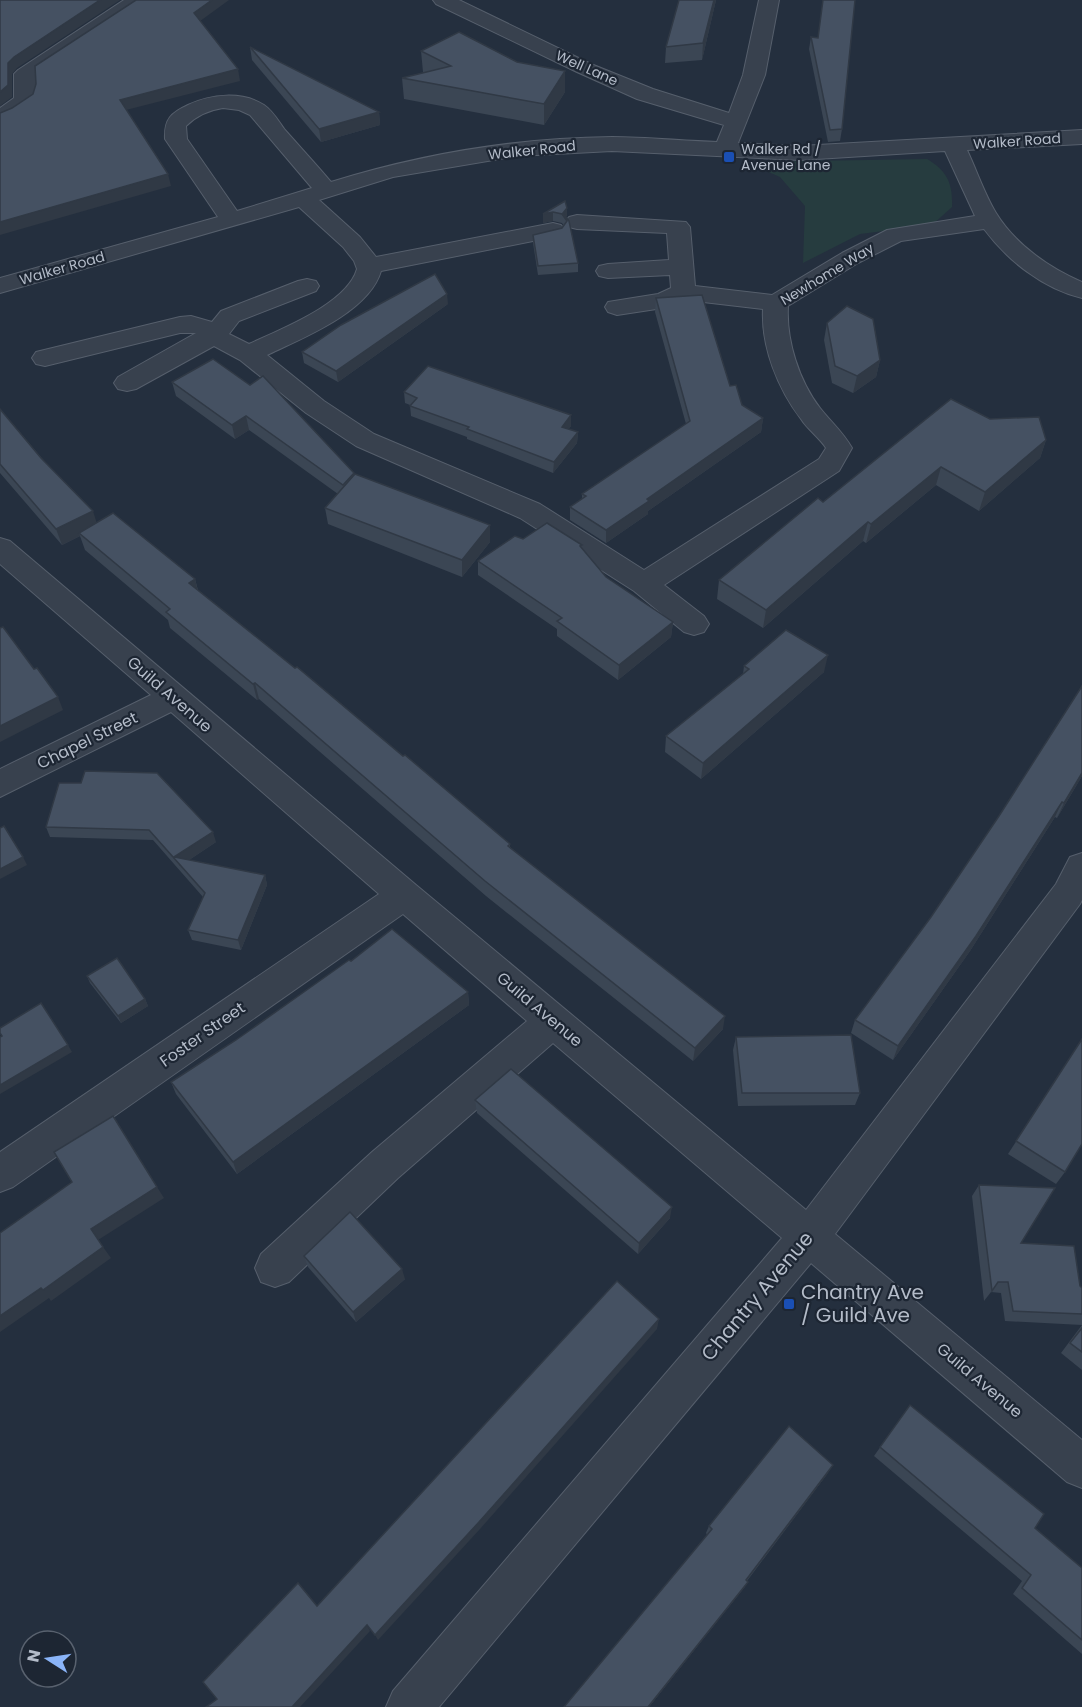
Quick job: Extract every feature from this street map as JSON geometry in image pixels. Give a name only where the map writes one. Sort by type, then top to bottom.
[{"type":"street","points":[[0,117],[25,101],[17,71],[138,0]]},
{"type":"street","name":"Well Lane","points":[[443,0],[584,68],[645,94],[737,122]]},
{"type":"street","points":[[725,150],[754,75],[769,0]]},
{"type":"street","points":[[232,220],[176,139],[175,125],[182,116],[210,104],[233,103],[256,110],[315,194],[355,245],[368,266],[369,272],[359,290],[326,316],[249,354]]},
{"type":"street","name":"Walker Road","points":[[0,286],[232,220],[389,171],[518,149],[612,144],[800,153],[1082,137]]},
{"type":"street","points":[[953,145],[989,221],[1023,256],[1040,269],[1082,291]]},
{"type":"street","name":"Newhome Way","points":[[644,584],[829,465],[839,448],[832,433],[813,417],[802,402],[788,374],[773,318],[776,303],[895,235],[989,221]]},
{"type":"street","points":[[577,222],[678,227],[682,292]]},
{"type":"street","points":[[368,266],[553,230]]},
{"type":"street","points":[[608,271],[681,267]]},
{"type":"street","points":[[127,383],[214,336],[230,316],[307,286]]},
{"type":"street","points":[[617,307],[663,301],[682,292],[776,303]]},
{"type":"street","points":[[45,358],[180,325],[191,324],[206,328],[214,336],[249,354],[315,408],[365,440],[530,511],[644,584],[694,624]]},
{"type":"street","name":"Guild Avenue","points":[[0,548],[404,895],[810,1235],[1082,1467]]},
{"type":"street","name":"Chapel Street","points":[[0,784],[174,697]]},
{"type":"street","name":"Chantry Avenue","points":[[409,1707],[810,1235],[1068,894],[1082,867]]},
{"type":"street","name":"Foster Street","points":[[0,1174],[404,895]]},
{"type":"street","points":[[275,1268],[385,1165],[554,1020]]},
{"type":"green space","points":[[927,159],[944,173],[950,184],[952,199],[952,207],[932,225],[860,234],[803,263],[805,206],[780,177],[745,162]]},
{"type":"building","points":[[0,0],[100,0],[14,57],[8,63],[8,85],[0,92]]},
{"type":"building","points":[[136,0],[212,0],[194,13],[238,69],[120,100],[168,174],[0,222],[0,113],[33,94],[36,84],[35,66]]},
{"type":"building","points":[[679,0],[714,0],[703,43],[666,47]]},
{"type":"building","points":[[823,0],[855,0],[842,129],[830,130],[811,37],[818,38]]},
{"type":"building","points":[[459,32],[517,62],[565,71],[544,104],[402,78],[451,66],[421,51]]},
{"type":"building","points":[[250,47],[379,112],[319,129]]},
{"type":"building","points":[[565,201],[567,208],[563,213],[569,221],[578,263],[538,266],[533,235],[562,228],[567,221],[562,214],[553,212],[543,214]]},
{"type":"building","points":[[435,274],[447,294],[336,371],[302,352],[341,325]]},
{"type":"building","points":[[702,295],[730,386],[736,385],[742,405],[763,418],[606,530],[570,507],[586,496],[582,494],[690,421],[656,298]]},
{"type":"building","points":[[847,306],[873,319],[880,360],[857,376],[835,366],[827,323]]},
{"type":"building","points":[[213,359],[250,385],[263,376],[354,473],[343,485],[246,416],[232,425],[172,382]]},
{"type":"building","points":[[428,366],[571,415],[562,427],[578,432],[554,462],[467,429],[469,427],[410,406],[417,398],[404,392]]},
{"type":"building","points":[[951,399],[990,419],[1039,417],[1046,440],[985,492],[941,467],[871,524],[868,522],[766,610],[719,580],[818,498],[823,502]]},
{"type":"building","points":[[0,409],[41,458],[93,511],[56,529],[0,464]]},
{"type":"building","points":[[355,474],[490,525],[462,560],[325,508]]},
{"type":"building","points":[[113,513],[195,579],[189,583],[295,668],[297,667],[403,756],[405,755],[510,844],[508,846],[725,1016],[695,1048],[485,881],[255,683],[253,684],[166,612],[170,609],[79,533]]},
{"type":"building","points":[[547,523],[582,545],[580,546],[606,577],[673,622],[619,665],[557,621],[562,618],[478,561],[515,536],[523,539]]},
{"type":"building","points":[[3,627],[58,697],[0,726],[0,628]]},
{"type":"building","points":[[786,630],[828,655],[703,763],[666,736],[749,669],[744,666]]},
{"type":"building","points":[[1082,686],[1082,773],[976,936],[898,1046],[855,1020],[931,917]]},
{"type":"building","points":[[85,771],[157,773],[213,832],[174,857],[265,875],[238,940],[188,930],[205,893],[149,830],[46,827],[59,783],[81,783]]},
{"type":"building","points":[[4,826],[23,857],[0,869],[0,828]]},
{"type":"building","points":[[392,929],[468,992],[233,1162],[171,1082],[236,1040],[349,960],[351,961]]},
{"type":"building","points":[[117,958],[145,999],[118,1016],[87,976]]},
{"type":"building","points":[[41,1003],[68,1045],[0,1085],[0,1037],[2,1036],[0,1028]]},
{"type":"building","points":[[851,1035],[860,1093],[742,1093],[736,1037]]},
{"type":"building","points":[[1082,1039],[1082,1144],[1065,1172],[1016,1141]]},
{"type":"building","points":[[511,1069],[672,1207],[639,1243],[475,1100]]},
{"type":"building","points":[[113,1116],[157,1187],[91,1229],[103,1247],[43,1290],[41,1288],[0,1316],[0,1233],[72,1182],[54,1152]]},
{"type":"building","points":[[979,1185],[1055,1188],[1021,1243],[1074,1246],[1082,1288],[1082,1314],[1013,1311],[1008,1282],[998,1282],[992,1291]]},
{"type":"building","points":[[350,1212],[402,1269],[353,1312],[304,1256]]},
{"type":"building","points":[[617,1281],[659,1319],[479,1522],[375,1635],[367,1625],[292,1707],[206,1707],[217,1699],[203,1682],[298,1583],[317,1606]]},
{"type":"building","points":[[1082,1328],[1082,1352],[1070,1343]]},
{"type":"building","points":[[910,1405],[1044,1514],[1035,1528],[1082,1568],[1082,1640],[1022,1588],[1031,1575],[880,1447]]},
{"type":"building","points":[[789,1426],[833,1465],[746,1580],[748,1582],[648,1707],[564,1707],[712,1529],[709,1526]]},
{"type":"place","name":"Walker Rd / Avenue Lane","points":[[729,157]]},
{"type":"place","name":"Chantry Ave / Guild Ave","points":[[789,1304]]}]
